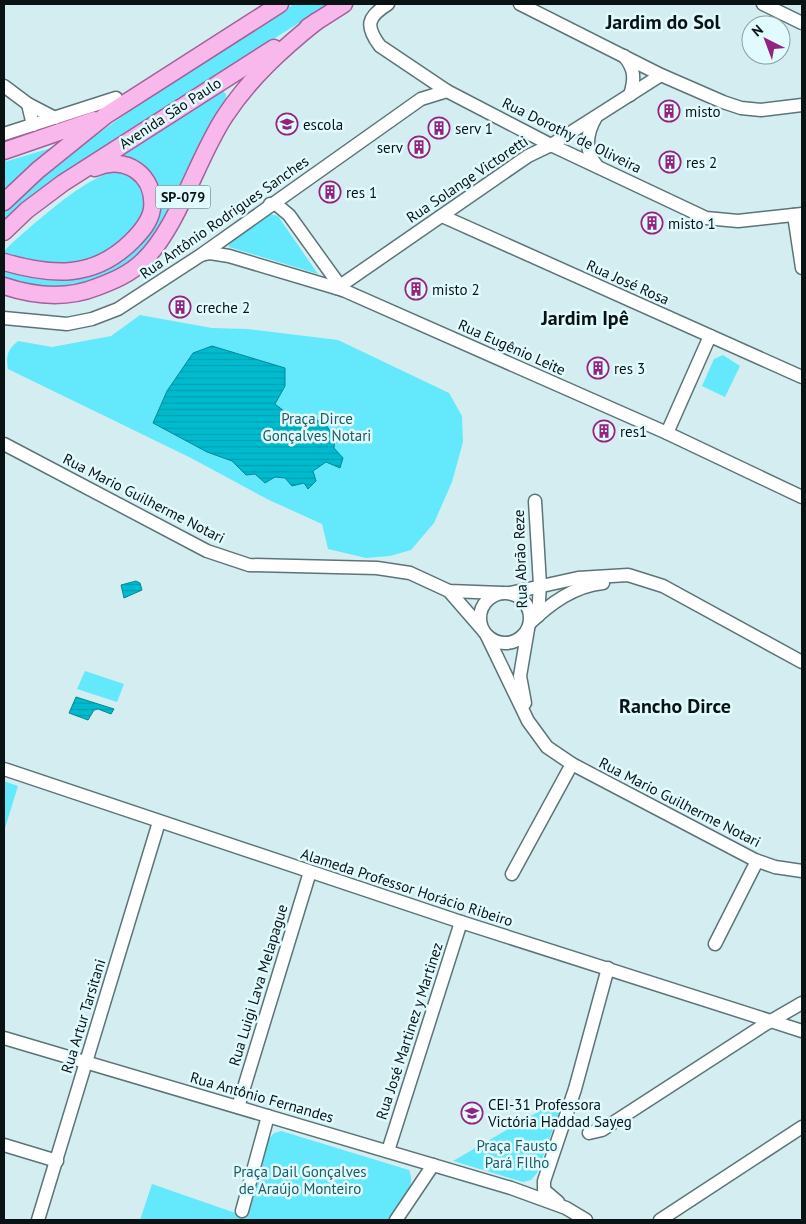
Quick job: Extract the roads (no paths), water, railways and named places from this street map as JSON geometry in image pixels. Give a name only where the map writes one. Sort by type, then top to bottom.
[{"type":"main road","points":[[4,151],[112,108],[142,92],[280,4]]},
{"type":"main road","name":"Avenida São Paulo","points":[[4,232],[63,183],[344,4]]},
{"type":"main road","name":"SP-079","points":[[4,286],[42,295],[64,295],[85,292],[127,274],[143,262],[164,234],[218,128],[239,95],[266,65],[317,21]]},
{"type":"main road","points":[[4,202],[38,170],[112,108]]},
{"type":"main road","name":"SP-079","points":[[4,262],[30,270],[54,273],[88,268],[107,261],[123,250],[148,223],[152,210],[152,194],[142,174],[133,167],[112,162],[63,183]]},
{"type":"street","points":[[520,4],[661,75],[741,108],[761,110],[802,105]]},
{"type":"street","points":[[763,4],[802,23]]},
{"type":"street","name":"Rua Dorothy de Oliveira","points":[[383,7],[372,17],[369,26],[380,46],[447,91],[551,145],[706,218],[738,221],[798,215]]},
{"type":"street","points":[[622,55],[632,68],[634,75],[630,95]]},
{"type":"street","name":"Rua Solange Victoretti","points":[[341,289],[374,261],[528,156],[551,145],[661,75]]},
{"type":"street","points":[[4,86],[28,104],[55,118]]},
{"type":"street","name":"Rua Antônio Rodrigues Sanches","points":[[4,318],[51,324],[67,324],[92,319],[118,309],[201,255],[270,204],[422,99],[447,91]]},
{"type":"street","points":[[28,104],[33,125]]},
{"type":"street","points":[[4,134],[55,118],[112,108]]},
{"type":"street","points":[[597,116],[588,134],[588,144],[593,162],[598,167]]},
{"type":"street","points":[[270,204],[277,205],[288,215],[341,289]]},
{"type":"street","points":[[798,215],[802,268]]},
{"type":"street","name":"Rua José Rosa","points":[[442,216],[802,377]]},
{"type":"street","name":"Rua Eugênio Leite","points":[[201,255],[210,253],[229,256],[341,289],[667,433],[802,497]]},
{"type":"street","points":[[667,433],[710,336]]},
{"type":"street","name":"Rua Mario Guilherme Notari","points":[[4,444],[207,551],[249,565],[377,568],[410,573],[449,591],[506,593],[519,596],[527,604],[532,623],[520,676],[522,697],[547,747]]},
{"type":"street","name":"Rua Abrão Reze","points":[[532,623],[540,585],[534,501]]},
{"type":"street","name":"Rua Mario Guilherme Notari","points":[[802,662],[681,598],[663,586],[628,575],[585,578],[494,595],[482,608],[480,616],[485,633],[528,722],[547,747],[572,764],[757,861],[775,867],[802,871]]},
{"type":"street","name":"Rua Mario Guilherme Notari","points":[[449,591],[485,633],[499,643],[506,644],[520,639],[532,623],[560,598],[594,584],[630,583],[656,589],[681,598]]},
{"type":"street","points":[[512,874],[572,764]]},
{"type":"street","name":"Alameda Professor Horácio Ribeiro","points":[[4,769],[460,922],[802,1030]]},
{"type":"street","name":"Rua Artur Tarsitani","points":[[38,1220],[159,822]]},
{"type":"street","points":[[715,944],[757,861]]},
{"type":"street","name":"Rua Luigi Lava Melapague","points":[[238,1107],[310,872]]},
{"type":"street","name":"Rua José Martinez y Martinez","points":[[388,1151],[460,922]]},
{"type":"street","points":[[544,1180],[575,1089],[608,968]]},
{"type":"street","points":[[589,1133],[602,1130],[802,1003]]},
{"type":"street","name":"Rua Antônio Fernandes","points":[[4,1038],[511,1188],[566,1208]]},
{"type":"street","points":[[242,1211],[268,1116]]},
{"type":"street","points":[[660,1220],[802,1127]]},
{"type":"street","points":[[4,1145],[57,1160]]},
{"type":"street","points":[[396,1220],[433,1165]]},
{"type":"street","name":"Rua Antônio Fernandes","points":[[511,1188],[534,1187],[544,1180]]},
{"type":"street","name":"Rua Antônio Fernandes","points":[[544,1180],[544,1190],[566,1208],[586,1220]]},
{"type":"place","name":"misto","points":[[669,111]]},
{"type":"place","name":"escola","points":[[287,124]]},
{"type":"place","name":"serv 1","points":[[439,128]]},
{"type":"place","name":"serv","points":[[419,147]]},
{"type":"place","name":"res 2","points":[[670,162]]},
{"type":"place","name":"res 1","points":[[330,192]]},
{"type":"place","name":"misto 1","points":[[652,223]]},
{"type":"place","name":"misto 2","points":[[416,289]]},
{"type":"place","name":"creche 2","points":[[180,307]]},
{"type":"place","name":"res 3","points":[[598,368]]},
{"type":"place","name":"res1","points":[[604,431]]},
{"type":"place","name":"CEI-31 Professora Victória Haddad Sayeg","points":[[472,1113]]},
{"type":"district","name":"Jardim do Sol","points":[[663,22]]},
{"type":"district","name":"Jardim Ipê","points":[[585,318]]},
{"type":"district","name":"Rancho Dirce","points":[[675,706]]},
{"type":"park label","name":"Praça Dirce Gonçalves Notari","points":[[317,426]]},
{"type":"park label","name":"Praça Fausto Pará FIlho","points":[[517,1154]]},
{"type":"park label","name":"Praça Dail Gonçalves de Araújo Monteiro","points":[[300,1180]]}]
